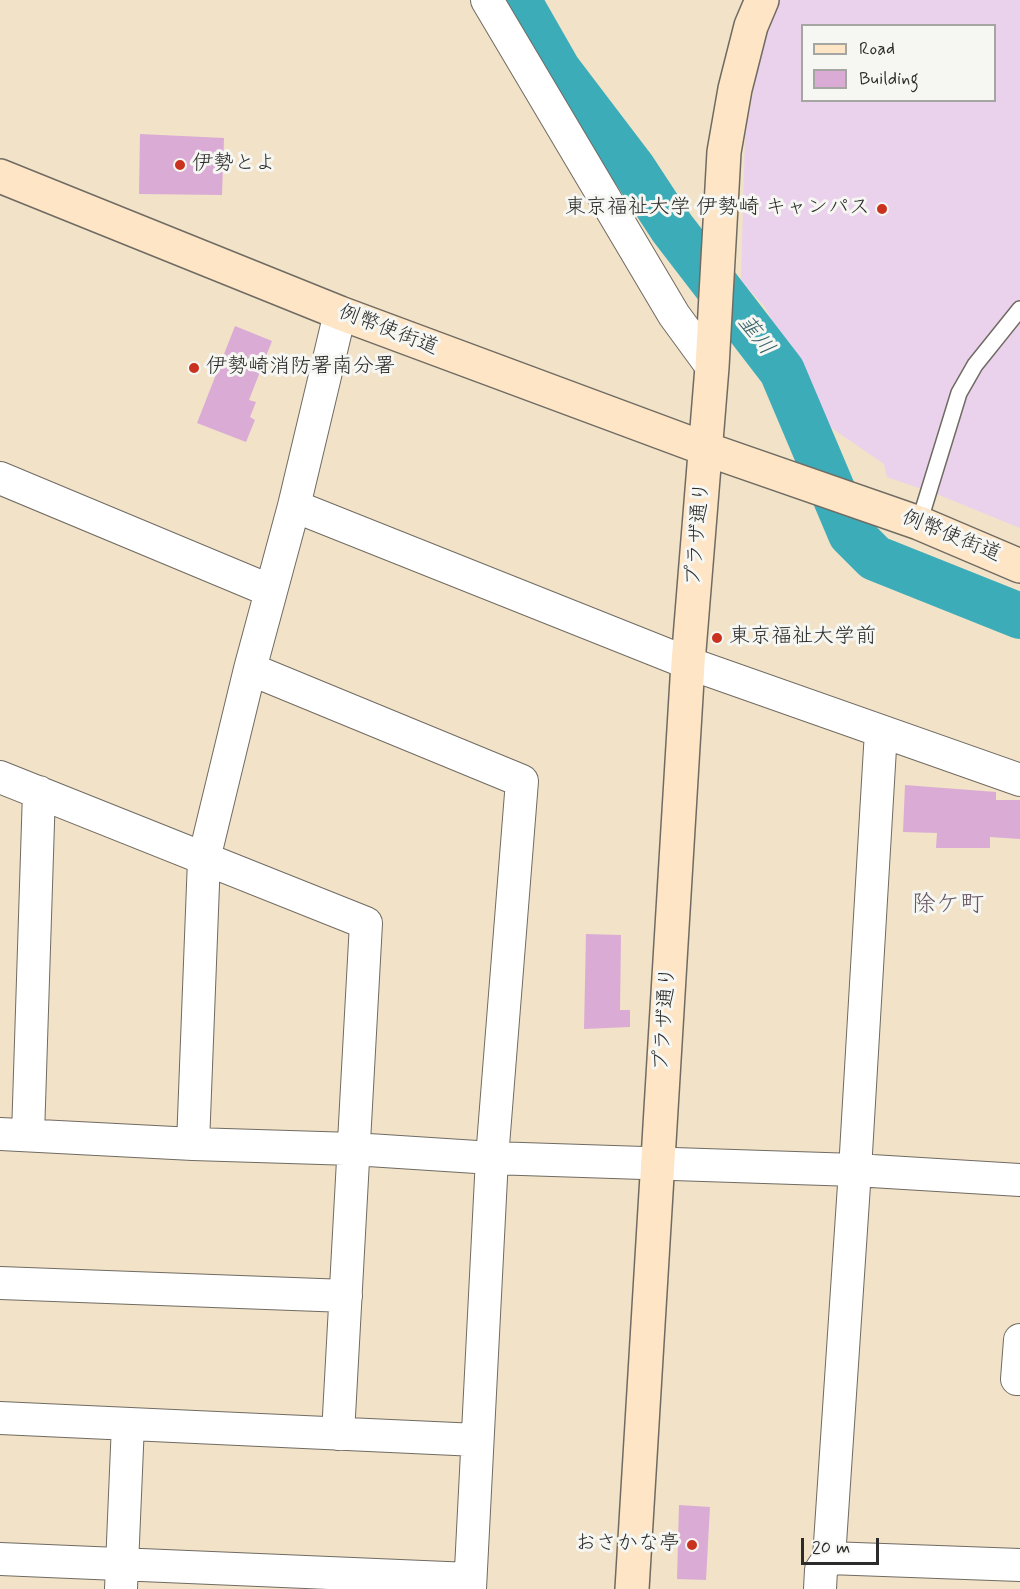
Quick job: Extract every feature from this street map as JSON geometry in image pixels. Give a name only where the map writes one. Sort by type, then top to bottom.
[{"type":"street","points":[[487,0],[674,315],[712,367]]},
{"type":"street","name":"プラザ通り","points":[[632,1589],[688,663],[712,367],[724,152],[735,89],[751,26],[762,0]]},
{"type":"street","name":"例幣使街道","points":[[0,176],[340,313],[706,449],[919,522],[1020,566]]},
{"type":"street","points":[[193,1144],[204,859],[250,669],[294,506],[340,313]]},
{"type":"street","points":[[0,478],[271,591]]},
{"type":"street","points":[[294,506],[688,663],[1020,780]]},
{"type":"street","points":[[0,1559],[122,1576],[470,1584],[492,1158],[522,781],[250,669]]},
{"type":"street","points":[[820,1589],[821,1570],[829,1558],[881,731]]},
{"type":"street","points":[[0,777],[366,923],[338,1434]]},
{"type":"street","points":[[39,792],[14,1134],[193,1144],[353,1149],[492,1158],[855,1170],[1020,1180]]},
{"type":"street","points":[[0,1284],[346,1296]]},
{"type":"street","points":[[1020,1340],[1017,1379],[1020,1380]]},
{"type":"street","points":[[0,1418],[477,1440]]},
{"type":"street","points":[[122,1576],[128,1424]]},
{"type":"street","points":[[829,1558],[1020,1565]]},
{"type":"lane","points":[[919,522],[958,393],[975,365],[1020,309]]},
{"type":"shaded area","name":"東京福祉大学 伊勢崎 キャンパス","points":[[779,0],[1020,0],[1020,528],[939,495],[887,477],[884,464],[823,422],[765,307],[741,281],[745,136],[761,49]]},
{"type":"building","points":[[140,134],[224,138],[222,195],[139,194]]},
{"type":"building","points":[[235,326],[272,341],[249,400],[256,402],[250,417],[255,420],[246,442],[197,423]]},
{"type":"building","points":[[905,785],[996,792],[996,800],[1020,800],[1020,839],[990,837],[990,848],[936,848],[937,833],[903,832]]},
{"type":"building","points":[[586,934],[621,935],[620,1010],[630,1010],[630,1027],[584,1029]]},
{"type":"building","points":[[679,1505],[710,1507],[706,1580],[677,1579]]},
{"type":"waterway","name":"韮川","points":[[518,0],[558,70],[634,170],[672,228],[782,371],[851,534],[875,558],[1020,616]]},
{"type":"place","name":"伊勢とよ","points":[[180,165]]},
{"type":"place","name":"東京福祉大学 伊勢崎 キャンパス","points":[[882,209]]},
{"type":"place","name":"伊勢崎消防署南分署","points":[[194,368]]},
{"type":"place","name":"東京福祉大学前","points":[[717,638]]},
{"type":"place","name":"おさかな亭","points":[[692,1545]]},
{"type":"district","name":"除ケ町","points":[[948,906]]}]
